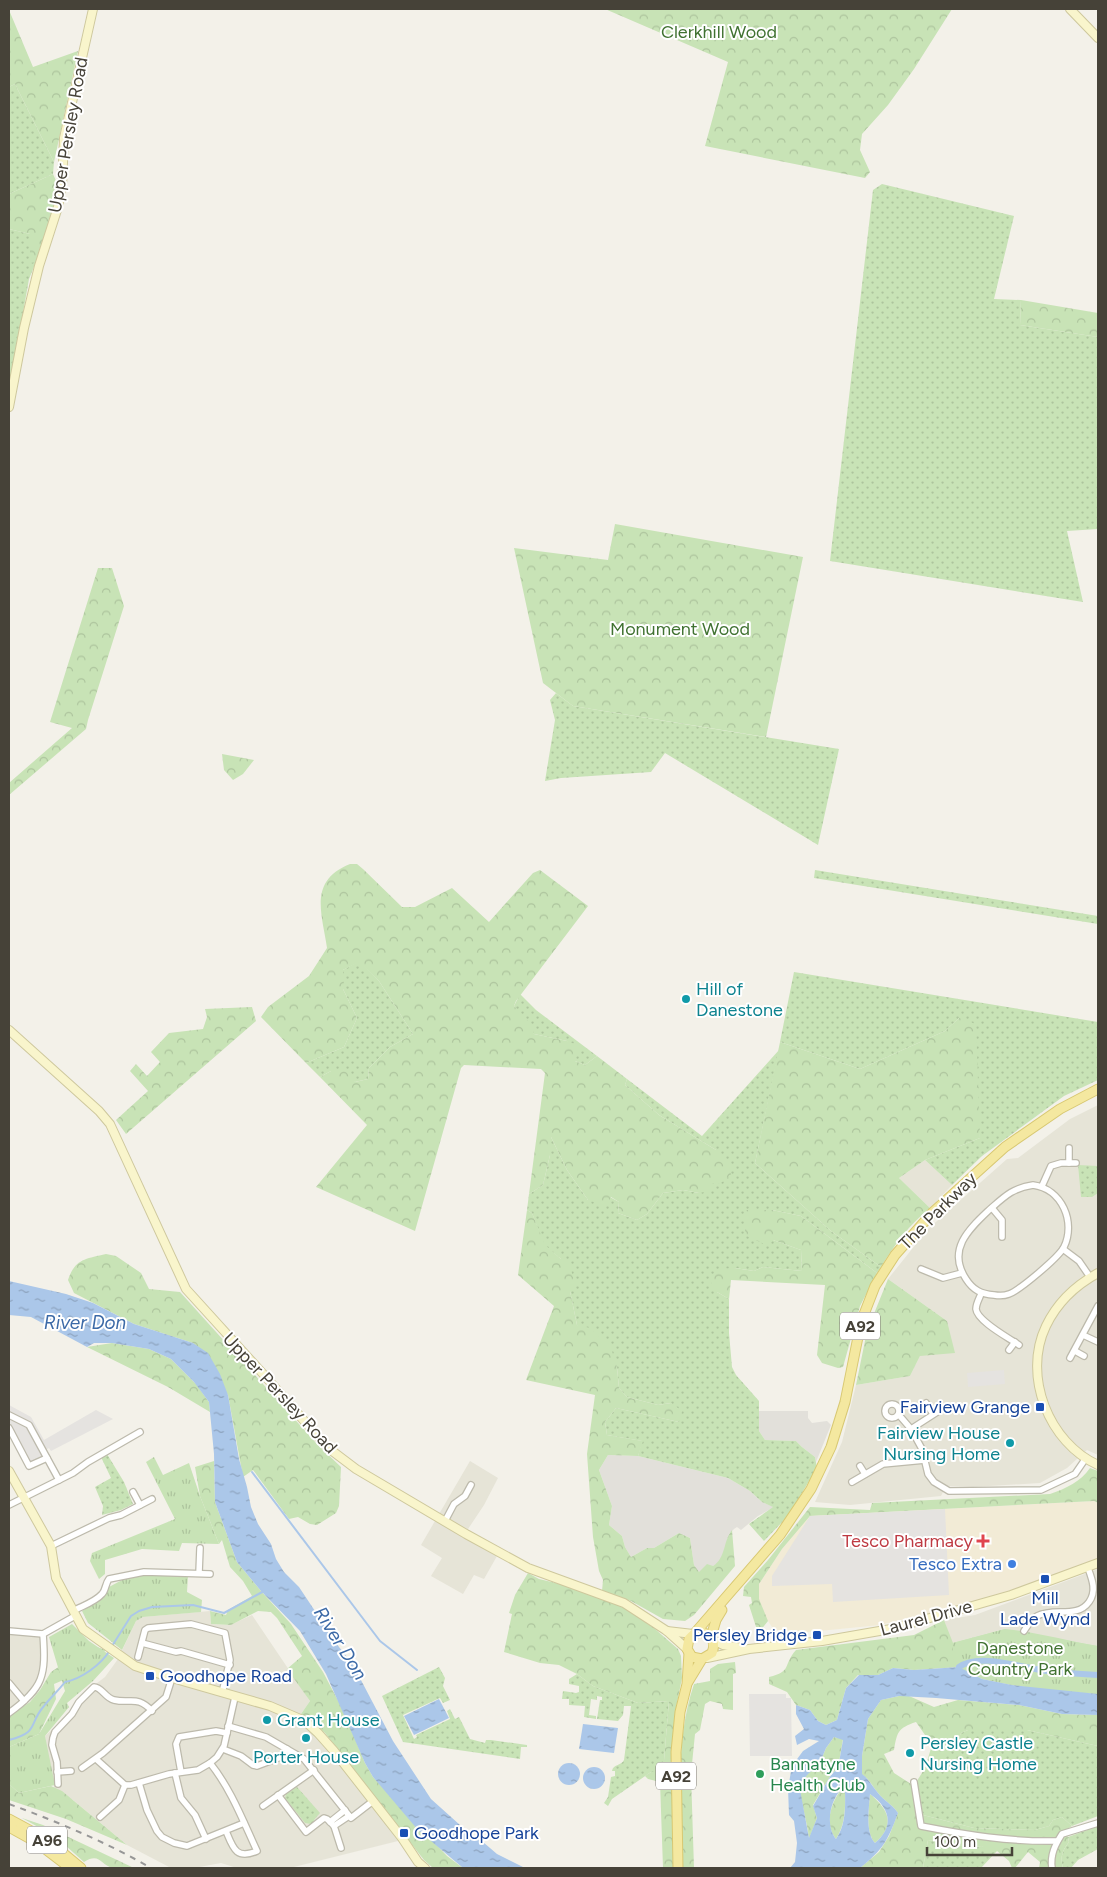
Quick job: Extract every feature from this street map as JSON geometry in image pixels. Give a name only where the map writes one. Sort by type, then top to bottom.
[{"type":"main road","name":"The Parkway","points":[[732,1592],[780,1535],[811,1489],[831,1447],[845,1402],[854,1348],[863,1316],[875,1286],[895,1254],[933,1212],[1005,1147],[1060,1109],[1098,1089]]},
{"type":"main road","name":"A92","points":[[678,1868],[676,1752],[680,1712],[687,1684],[689,1639],[732,1592]]},
{"type":"main road","name":"A92","points":[[687,1684],[704,1659],[714,1650],[712,1638],[716,1620],[732,1592]]},
{"type":"main road","points":[[694,1634],[704,1633],[712,1638]]},
{"type":"main road","points":[[688,1651],[692,1657],[704,1659]]},
{"type":"main road","name":"A96","points":[[9,1819],[46,1839],[81,1868]]},
{"type":"main road","name":"A96","points":[[9,1827],[36,1842],[70,1868]]},
{"type":"street","name":"Upper Persley Road","points":[[9,407],[32,292],[58,207],[62,187],[64,138],[93,9]]},
{"type":"street","points":[[1070,9],[1098,38]]},
{"type":"street","name":"Upper Persley Road","points":[[9,1030],[92,1105],[110,1124],[186,1290],[265,1376],[327,1448],[356,1469],[445,1522],[528,1568],[624,1603],[667,1631],[688,1651]]},
{"type":"street","points":[[1069,1148],[1069,1163]]},
{"type":"street","points":[[1042,1186],[1051,1166],[1061,1163],[1076,1163]]},
{"type":"street","points":[[1034,1185],[1042,1186],[1059,1200],[1066,1212],[1068,1225],[1068,1234],[1063,1249],[1020,1289],[1003,1296],[981,1294],[962,1273],[959,1261],[959,1248],[964,1237],[970,1228],[992,1208],[1014,1190],[1034,1185]]},
{"type":"street","points":[[992,1208],[1002,1220],[1002,1237]]},
{"type":"street","points":[[1063,1249],[1079,1261],[1090,1278]]},
{"type":"street","points":[[921,1269],[943,1278],[962,1273]]},
{"type":"street","points":[[1098,1273],[1079,1285],[1063,1300],[1051,1317],[1042,1339],[1038,1364],[1041,1395],[1049,1418],[1062,1438],[1086,1458],[1098,1465]]},
{"type":"street","points":[[981,1294],[976,1310],[980,1318],[1017,1344],[1009,1350]]},
{"type":"street","points":[[1070,1358],[1098,1306]]},
{"type":"street","points":[[1083,1335],[1098,1342]]},
{"type":"street","points":[[1075,1351],[1084,1356]]},
{"type":"street","points":[[926,1403],[933,1414]]},
{"type":"street","points":[[911,1429],[942,1409]]},
{"type":"street","points":[[9,1415],[29,1425],[59,1480]]},
{"type":"street","points":[[898,1415],[911,1429],[922,1448],[928,1474],[934,1482],[944,1489],[959,1492],[1041,1490],[1075,1474],[1086,1458]]},
{"type":"street","points":[[9,1428],[28,1466],[47,1458]]},
{"type":"street","points":[[9,1506],[59,1480],[140,1432]]},
{"type":"street","points":[[852,1482],[883,1464],[925,1460]]},
{"type":"street","points":[[860,1466],[866,1474]]},
{"type":"street","points":[[9,1471],[51,1546],[56,1578],[83,1629],[135,1666],[284,1711],[305,1721],[334,1750],[374,1800],[418,1862],[425,1868]]},
{"type":"street","points":[[445,1522],[454,1504],[465,1496],[471,1485]]},
{"type":"street","points":[[132,1492],[140,1505]]},
{"type":"street","points":[[51,1546],[109,1518],[122,1515],[152,1499]]},
{"type":"street","points":[[199,1573],[200,1548]]},
{"type":"street","name":"Laurel Drive","points":[[704,1659],[749,1650],[822,1641],[891,1629],[1011,1595],[1098,1564]]},
{"type":"street","points":[[1024,1631],[1036,1617],[1045,1613],[1080,1610],[1088,1604],[1096,1588],[1088,1568]]},
{"type":"street","points":[[9,1631],[43,1634],[100,1596],[104,1592],[109,1579],[144,1572],[210,1574]]},
{"type":"street","points":[[138,1657],[145,1630],[148,1628],[191,1624],[224,1633],[230,1665],[222,1693]]},
{"type":"street","name":"Upper Persley Road","points":[[667,1631],[694,1634]]},
{"type":"street","points":[[9,1713],[36,1689],[42,1676],[45,1662],[43,1634]]},
{"type":"street","name":"Laurel Drive","points":[[712,1638],[723,1645],[749,1650]]},
{"type":"street","points":[[142,1643],[176,1652],[181,1651],[230,1665]]},
{"type":"street","points":[[82,1768],[96,1759],[166,1697],[172,1678]]},
{"type":"street","points":[[9,1683],[24,1701]]},
{"type":"street","points":[[58,1784],[57,1762],[52,1742],[54,1736],[79,1702],[94,1686],[114,1700],[138,1700],[152,1710]]},
{"type":"street","points":[[125,1785],[198,1770],[210,1763],[222,1749],[235,1697]]},
{"type":"street","points":[[206,1839],[195,1815],[181,1798],[176,1744],[179,1737],[227,1729],[266,1737],[304,1759],[351,1818],[374,1800]]},
{"type":"street","points":[[222,1749],[241,1756],[257,1766],[282,1757],[287,1749]]},
{"type":"street","points":[[96,1759],[125,1785]]},
{"type":"street","points":[[210,1763],[220,1775],[257,1851],[247,1855],[238,1852],[234,1849],[226,1831]]},
{"type":"street","points":[[264,1806],[314,1770]]},
{"type":"street","points":[[57,1772],[71,1771]]},
{"type":"street","points":[[139,1782],[147,1810],[162,1837],[185,1846],[244,1823]]},
{"type":"street","points":[[914,1782],[921,1826],[987,1838],[1023,1842],[1057,1842]]},
{"type":"street","points":[[100,1817],[119,1800],[125,1785]]},
{"type":"street","points":[[278,1795],[306,1832],[324,1818],[332,1824],[341,1848]]},
{"type":"street","points":[[332,1824],[347,1813]]},
{"type":"street","points":[[1052,1868],[1051,1857],[1053,1849],[1062,1834],[1098,1823]]},
{"type":"shaded area","points":[[1098,1105],[1098,1455],[1087,1450],[1067,1468],[1040,1483],[972,1487],[946,1486],[941,1496],[850,1505],[815,1502],[842,1442],[856,1385],[910,1376],[920,1356],[947,1321],[888,1279],[928,1229],[1007,1159],[1018,1158],[1070,1119]]},
{"type":"shaded area","points":[[925,1160],[952,1185],[930,1208],[899,1178]]},
{"type":"shaded area","points":[[1004,1370],[1005,1384],[968,1387],[967,1373]]},
{"type":"shaded area","points":[[9,1405],[31,1417],[44,1440],[96,1410],[113,1419],[51,1451],[49,1448],[45,1450],[48,1456],[27,1467],[9,1433]]},
{"type":"shaded area","points":[[759,1411],[808,1411],[808,1418],[812,1423],[827,1421],[831,1425],[816,1462],[815,1457],[796,1441],[765,1440],[759,1431]]},
{"type":"shaded area","points":[[608,1455],[638,1456],[728,1478],[750,1491],[762,1502],[774,1507],[758,1516],[741,1530],[737,1527],[734,1529],[729,1534],[719,1563],[699,1573],[694,1565],[690,1538],[679,1533],[654,1548],[647,1548],[631,1557],[625,1547],[622,1536],[609,1525],[612,1506],[599,1470]]},
{"type":"shaded area","points":[[470,1461],[498,1478],[484,1505],[468,1529],[467,1539],[497,1556],[484,1579],[474,1575],[463,1594],[431,1576],[442,1558],[421,1545]]},
{"type":"shaded area","points":[[1094,1501],[1098,1503],[1098,1559],[1003,1596],[880,1625],[789,1634],[774,1630],[766,1618],[758,1599],[759,1584],[782,1549],[810,1516]]},
{"type":"shaded area","points":[[945,1509],[949,1595],[833,1602],[832,1584],[772,1586],[772,1576],[810,1516]]},
{"type":"shaded area","points":[[1098,1569],[1098,1646],[1005,1629],[952,1643],[944,1620],[975,1615]]},
{"type":"shaded area","points":[[210,1611],[211,1624],[230,1625],[252,1615],[310,1701],[301,1714],[300,1719],[305,1721],[402,1838],[398,1841],[290,1868],[237,1868],[221,1863],[194,1868],[171,1868],[127,1845],[73,1800],[55,1791],[47,1759],[45,1736],[72,1711],[84,1693],[105,1677],[118,1659],[136,1621],[143,1617]]},
{"type":"shaded area","points":[[9,1631],[43,1634],[40,1682],[9,1713]]},
{"type":"shaded area","points":[[749,1694],[786,1694],[786,1698],[791,1698],[792,1756],[750,1756]]},
{"type":"green space","name":"Clerkhill Wood","points":[[605,9],[952,9],[914,69],[888,105],[862,134],[860,150],[870,172],[865,178],[705,146],[728,62]]},
{"type":"green space","points":[[9,10],[33,67],[78,51],[54,162],[15,84],[9,87]]},
{"type":"green space","points":[[15,84],[54,162],[53,174],[9,194],[9,87]]},
{"type":"green space","points":[[53,174],[58,185],[53,208],[36,262],[30,263],[30,234],[9,229],[9,194]]},
{"type":"green space","points":[[882,184],[1014,216],[994,299],[1021,300],[1020,325],[1098,337],[1098,529],[1067,531],[1083,602],[830,561],[873,190]]},
{"type":"green space","points":[[9,229],[30,234],[30,262],[36,262],[29,279],[9,391]]},
{"type":"green space","points":[[1021,300],[1098,313],[1098,337],[1020,325]]},
{"type":"green space","name":"Monument Wood","points":[[615,524],[803,557],[766,737],[573,706],[543,683],[514,548],[608,560]]},
{"type":"green space","points":[[98,568],[112,568],[124,606],[86,729],[9,795],[9,783],[72,728],[50,722]]},
{"type":"green space","points":[[556,693],[573,706],[839,749],[818,845],[665,753],[651,772],[561,778],[545,781],[555,720],[550,700]]},
{"type":"green space","points":[[222,754],[254,760],[243,774],[233,780],[224,770]]},
{"type":"green space","points":[[350,864],[357,864],[402,907],[415,907],[452,888],[489,922],[533,873],[540,870],[588,906],[514,1006],[532,1025],[534,1034],[567,1041],[580,1046],[575,1061],[585,1065],[597,1056],[627,1079],[625,1085],[659,1115],[716,1150],[730,1164],[731,1176],[719,1184],[713,1183],[710,1191],[699,1193],[683,1190],[663,1193],[647,1214],[637,1220],[618,1213],[619,1202],[611,1197],[606,1206],[588,1200],[567,1170],[551,1137],[550,1155],[543,1185],[529,1194],[545,1073],[541,1069],[464,1065],[461,1068],[415,1231],[316,1187],[367,1125],[320,1077],[331,1071],[348,1071],[355,1082],[368,1079],[369,1068],[390,1047],[413,1034],[379,981],[359,962],[343,970],[343,989],[357,1018],[344,1047],[306,1063],[261,1017],[268,1007],[309,976],[327,948],[321,911],[323,889],[328,879],[337,871]]},
{"type":"green space","points":[[815,870],[1098,916],[1098,924],[814,878]]},
{"type":"green space","points":[[359,961],[379,981],[413,1034],[390,1047],[369,1068],[368,1079],[355,1082],[331,1071],[320,1077],[306,1063],[344,1047],[357,1018],[343,989],[343,970]]},
{"type":"green space","points":[[794,972],[1098,1022],[1098,1080],[1064,1096],[982,1156],[952,1185],[925,1160],[980,1138],[959,1018],[945,1031],[860,1069],[780,1042]]},
{"type":"green space","points":[[520,994],[536,1010],[597,1056],[585,1065],[575,1061],[567,1041],[534,1034],[514,1006]]},
{"type":"green space","points":[[252,1007],[256,1021],[126,1134],[116,1120],[148,1091],[130,1071],[136,1064],[147,1076],[160,1062],[151,1052],[169,1033],[203,1029],[207,1017],[205,1009]]},
{"type":"green space","points":[[959,1018],[966,1019],[976,1025],[980,1138],[925,1160],[899,1178],[930,1208],[903,1235],[881,1267],[831,1231],[755,1163],[780,1042],[860,1069],[945,1031]]},
{"type":"green space","points":[[779,1050],[755,1163],[831,1231],[881,1267],[877,1273],[801,1216],[772,1210],[745,1211],[773,1240],[801,1250],[802,1271],[763,1267],[754,1271],[735,1268],[717,1292],[729,1299],[732,1367],[736,1375],[759,1401],[759,1431],[765,1440],[796,1441],[815,1457],[817,1468],[788,1516],[764,1541],[749,1524],[773,1507],[762,1502],[750,1491],[728,1478],[638,1456],[642,1441],[607,1435],[605,1422],[616,1408],[679,1422],[671,1403],[658,1405],[627,1397],[619,1388],[617,1367],[577,1325],[561,1259],[544,1245],[532,1213],[527,1210],[529,1194],[543,1185],[550,1155],[550,1135],[567,1170],[588,1200],[610,1197],[619,1202],[618,1213],[637,1220],[647,1214],[663,1193],[683,1190],[699,1193],[716,1150],[659,1115],[625,1085],[627,1079],[702,1136]]},
{"type":"green space","points":[[1078,1165],[1098,1166],[1098,1193],[1092,1197],[1081,1197]]},
{"type":"green space","points":[[527,1210],[532,1213],[545,1245],[561,1259],[568,1259],[576,1288],[570,1291],[577,1325],[590,1328],[611,1348],[617,1367],[619,1388],[627,1397],[658,1405],[671,1403],[682,1411],[679,1422],[616,1408],[605,1422],[607,1435],[643,1441],[638,1456],[608,1455],[599,1470],[612,1506],[609,1525],[622,1536],[625,1547],[631,1557],[647,1548],[654,1548],[679,1533],[690,1538],[694,1565],[699,1572],[707,1564],[713,1566],[717,1563],[732,1530],[735,1566],[694,1615],[685,1621],[663,1619],[631,1601],[602,1591],[603,1580],[599,1571],[593,1537],[587,1454],[595,1395],[526,1380],[554,1306],[518,1275]]},
{"type":"green space","points":[[745,1210],[772,1210],[801,1216],[877,1273],[860,1306],[843,1367],[838,1368],[822,1363],[817,1355],[825,1285],[731,1280],[729,1299],[717,1292],[709,1279],[720,1269],[735,1268],[754,1271],[763,1267],[802,1271],[801,1250],[773,1240],[768,1246],[745,1235]]},
{"type":"green space","points":[[106,1254],[116,1256],[141,1273],[149,1289],[180,1292],[317,1444],[341,1467],[339,1506],[336,1513],[317,1525],[310,1524],[298,1517],[289,1519],[253,1470],[243,1477],[228,1395],[193,1343],[134,1324],[74,1293],[68,1280],[74,1268],[82,1261]]},
{"type":"green space","points":[[888,1279],[947,1321],[955,1353],[920,1356],[910,1376],[856,1385],[867,1331]]},
{"type":"green space","points":[[112,1343],[149,1349],[171,1359],[196,1384],[209,1402],[210,1412],[168,1387],[87,1347]]},
{"type":"green space","points":[[107,1454],[124,1482],[133,1504],[121,1510],[102,1515],[103,1506],[95,1487],[111,1478],[101,1457]]},
{"type":"green space","points":[[154,1457],[163,1475],[189,1463],[219,1544],[182,1543],[179,1551],[142,1549],[105,1560],[105,1574],[99,1579],[90,1561],[92,1553],[175,1519],[146,1462]]},
{"type":"green space","points":[[214,1461],[215,1502],[237,1562],[291,1624],[323,1672],[343,1710],[365,1763],[373,1777],[447,1856],[463,1868],[433,1868],[424,1860],[325,1733],[301,1714],[310,1701],[287,1669],[302,1656],[271,1612],[258,1611],[231,1625],[211,1624],[210,1611],[226,1615],[228,1610],[252,1596],[243,1581],[230,1567],[222,1540],[219,1544],[200,1496],[195,1467]]},
{"type":"green space","points":[[1090,1468],[1098,1471],[1098,1503],[1094,1501],[810,1516],[782,1549],[759,1584],[759,1599],[768,1621],[760,1631],[757,1630],[749,1605],[752,1603],[751,1597],[743,1596],[744,1587],[810,1507],[870,1510],[872,1503],[1050,1494],[1073,1484]]},
{"type":"green space","points":[[528,1573],[539,1579],[564,1585],[622,1606],[647,1622],[678,1649],[681,1656],[682,1678],[676,1708],[672,1763],[673,1868],[663,1868],[660,1782],[648,1779],[645,1776],[651,1772],[663,1772],[669,1701],[638,1703],[593,1686],[577,1674],[559,1665],[540,1663],[504,1652],[512,1614],[509,1613],[515,1595]]},
{"type":"green space","points":[[145,1575],[188,1576],[187,1592],[202,1600],[201,1612],[143,1617],[136,1621],[122,1650],[88,1623],[82,1611],[105,1595],[109,1587],[122,1580]]},
{"type":"green space","points":[[944,1620],[953,1643],[1005,1629],[1098,1646],[1098,1694],[1012,1685],[982,1679],[959,1667],[914,1670],[893,1668],[878,1675],[858,1675],[846,1688],[837,1720],[826,1725],[818,1721],[810,1710],[796,1705],[787,1692],[769,1684],[769,1677],[784,1670],[796,1650],[914,1635]]},
{"type":"green space","points":[[72,1624],[89,1641],[114,1658],[93,1681],[67,1703],[69,1707],[45,1736],[55,1785],[19,1793],[9,1784],[9,1747],[39,1734],[65,1691],[49,1637]]},
{"type":"green space","name":"Danestone Country Park","points":[[1005,1629],[1098,1646],[1098,1694],[1005,1684],[971,1674],[958,1666],[952,1643]]},
{"type":"green space","points":[[91,1645],[106,1650],[85,1671],[54,1684],[56,1699],[39,1734],[9,1747],[9,1716],[30,1702],[51,1672]]},
{"type":"green space","points":[[735,1662],[733,1710],[723,1709],[722,1704],[710,1701],[705,1704],[700,1730],[695,1734],[691,1774],[694,1868],[683,1868],[680,1775],[681,1752],[688,1707],[694,1684],[710,1681],[710,1669],[718,1664]]},
{"type":"green space","points":[[439,1667],[445,1678],[443,1686],[450,1700],[443,1703],[440,1698],[403,1715],[414,1739],[417,1737],[416,1735],[450,1719],[447,1711],[450,1709],[455,1719],[459,1717],[470,1739],[485,1743],[486,1740],[491,1740],[527,1745],[527,1747],[521,1747],[520,1759],[403,1742],[382,1696]]},
{"type":"green space","points":[[577,1674],[593,1686],[638,1703],[669,1701],[663,1772],[651,1772],[612,1799],[608,1806],[604,1803],[608,1797],[611,1777],[615,1776],[615,1771],[612,1771],[615,1766],[624,1760],[631,1706],[624,1706],[623,1715],[618,1721],[597,1719],[602,1697],[597,1696],[597,1700],[591,1699],[589,1715],[596,1716],[596,1719],[584,1717],[585,1706],[569,1705],[569,1699],[562,1699],[563,1691],[579,1692],[579,1686],[569,1684],[569,1679]]},
{"type":"green space","points":[[909,1696],[934,1707],[958,1700],[1019,1705],[1062,1714],[1098,1715],[1098,1746],[1027,1730],[968,1730],[961,1733],[958,1740],[949,1738],[943,1744],[948,1756],[936,1761],[932,1770],[925,1768],[932,1745],[916,1722],[905,1726],[899,1732],[894,1750],[884,1754],[894,1773],[911,1784],[919,1814],[974,1828],[1035,1830],[1049,1826],[1053,1820],[1062,1817],[1072,1826],[1066,1830],[1069,1842],[1062,1854],[1063,1868],[1039,1868],[1040,1862],[1028,1852],[1015,1868],[1012,1868],[1009,1861],[997,1851],[991,1853],[982,1846],[968,1847],[928,1840],[923,1868],[860,1868],[879,1852],[889,1836],[898,1813],[862,1775],[862,1756],[868,1719],[881,1700]]},
{"type":"green space","points":[[968,1730],[1027,1730],[1098,1746],[1098,1816],[1072,1826],[1062,1817],[1053,1820],[1049,1826],[1035,1830],[974,1828],[919,1814],[912,1789],[925,1768],[932,1770],[943,1744],[949,1738],[958,1740],[961,1733]]},
{"type":"green space","points":[[834,1737],[843,1739],[838,1768],[831,1775],[813,1805],[817,1818],[809,1839],[799,1784],[809,1772],[819,1765],[826,1748]]},
{"type":"green space","points":[[9,1784],[19,1793],[51,1786],[62,1791],[127,1845],[66,1819],[9,1800]]},
{"type":"green space","points":[[845,1785],[844,1819],[836,1839],[830,1825],[831,1811],[836,1797]]},
{"type":"green space","points":[[297,1787],[320,1813],[314,1820],[315,1822],[311,1824],[305,1823],[285,1798],[286,1794]]},
{"type":"green space","points":[[870,1794],[882,1806],[888,1818],[886,1830],[875,1843],[869,1826]]},
{"type":"green space","points":[[22,1818],[43,1825],[134,1868],[115,1869],[93,1858],[84,1862],[56,1837]]},
{"type":"green space","points":[[1098,1826],[1098,1849],[1078,1860],[1071,1868],[1063,1868],[1062,1857],[1063,1851],[1069,1842],[1068,1837]]},
{"type":"green space","points":[[928,1840],[968,1847],[982,1846],[997,1851],[981,1868],[923,1868]]},
{"type":"water","name":"River Don","points":[[9,1281],[66,1294],[93,1303],[134,1324],[193,1343],[208,1353],[220,1374],[228,1395],[239,1459],[251,1507],[284,1572],[299,1587],[339,1647],[352,1663],[393,1741],[431,1799],[470,1834],[497,1854],[525,1868],[463,1868],[418,1830],[373,1777],[326,1674],[300,1631],[261,1591],[237,1562],[215,1502],[214,1454],[209,1402],[194,1382],[171,1359],[149,1349],[112,1343],[94,1343],[87,1347],[31,1317],[9,1315]]},
{"type":"water","points":[[959,1667],[982,1679],[1012,1685],[1098,1694],[1098,1715],[1062,1714],[1019,1705],[936,1698],[899,1696],[881,1700],[868,1719],[862,1756],[862,1774],[869,1780],[880,1796],[898,1813],[888,1838],[874,1856],[860,1868],[790,1868],[795,1862],[797,1843],[794,1821],[789,1815],[788,1788],[792,1766],[803,1751],[819,1741],[809,1739],[797,1745],[795,1736],[804,1729],[796,1714],[796,1705],[810,1710],[818,1721],[826,1725],[837,1720],[846,1688],[859,1675],[878,1675],[893,1668],[914,1670]],"holes":[[[834,1737],[843,1740],[838,1768],[831,1775],[813,1806],[817,1818],[809,1838],[799,1784],[819,1765],[826,1748]],[[845,1786],[844,1820],[836,1839],[832,1833],[830,1818],[833,1803]],[[870,1794],[882,1805],[888,1817],[885,1830],[875,1843],[870,1833]]]},
{"type":"water","points":[[439,1699],[449,1718],[414,1735],[404,1716]]},
{"type":"water","points":[[583,1724],[618,1728],[614,1753],[579,1749]]},
{"type":"water","points":[[569,1763],[577,1766],[580,1774],[577,1782],[569,1785],[561,1782],[558,1774],[561,1766]]},
{"type":"water","points":[[594,1767],[602,1770],[605,1778],[602,1786],[594,1789],[586,1786],[583,1778],[586,1770]]},
{"type":"waterway","points":[[252,1472],[380,1641],[417,1670]]},
{"type":"waterway","points":[[112,1646],[131,1616],[139,1611],[152,1607],[193,1605],[224,1613],[264,1591]]},
{"type":"waterway","points":[[9,1740],[25,1734],[32,1727],[39,1712],[65,1682],[78,1678],[90,1670],[110,1650]]},
{"type":"waterway","points":[[959,1667],[968,1663],[989,1661],[1047,1671],[1098,1675]]},
{"type":"railway","points":[[9,1804],[81,1833],[151,1868]]},
{"type":"place","name":"Hill of Danestone","points":[[686,999]]},
{"type":"place","name":"Fairview Grange","points":[[1040,1407]]},
{"type":"place","name":"Fairview House Nursing Home","points":[[1010,1443]]},
{"type":"place","name":"Tesco Pharmacy","points":[[983,1541]]},
{"type":"place","name":"Tesco Extra","points":[[1012,1564]]},
{"type":"place","name":"Mill Lade Wynd","points":[[1045,1579]]},
{"type":"place","name":"Persley Bridge","points":[[817,1635]]},
{"type":"place","name":"Goodhope Road","points":[[150,1676]]},
{"type":"place","name":"Grant House","points":[[267,1720]]},
{"type":"place","name":"Porter House","points":[[306,1738]]},
{"type":"place","name":"Persley Castle Nursing Home","points":[[910,1753]]},
{"type":"place","name":"Bannatyne Health Club","points":[[760,1774]]},
{"type":"place","name":"Goodhope Park","points":[[404,1833]]}]
